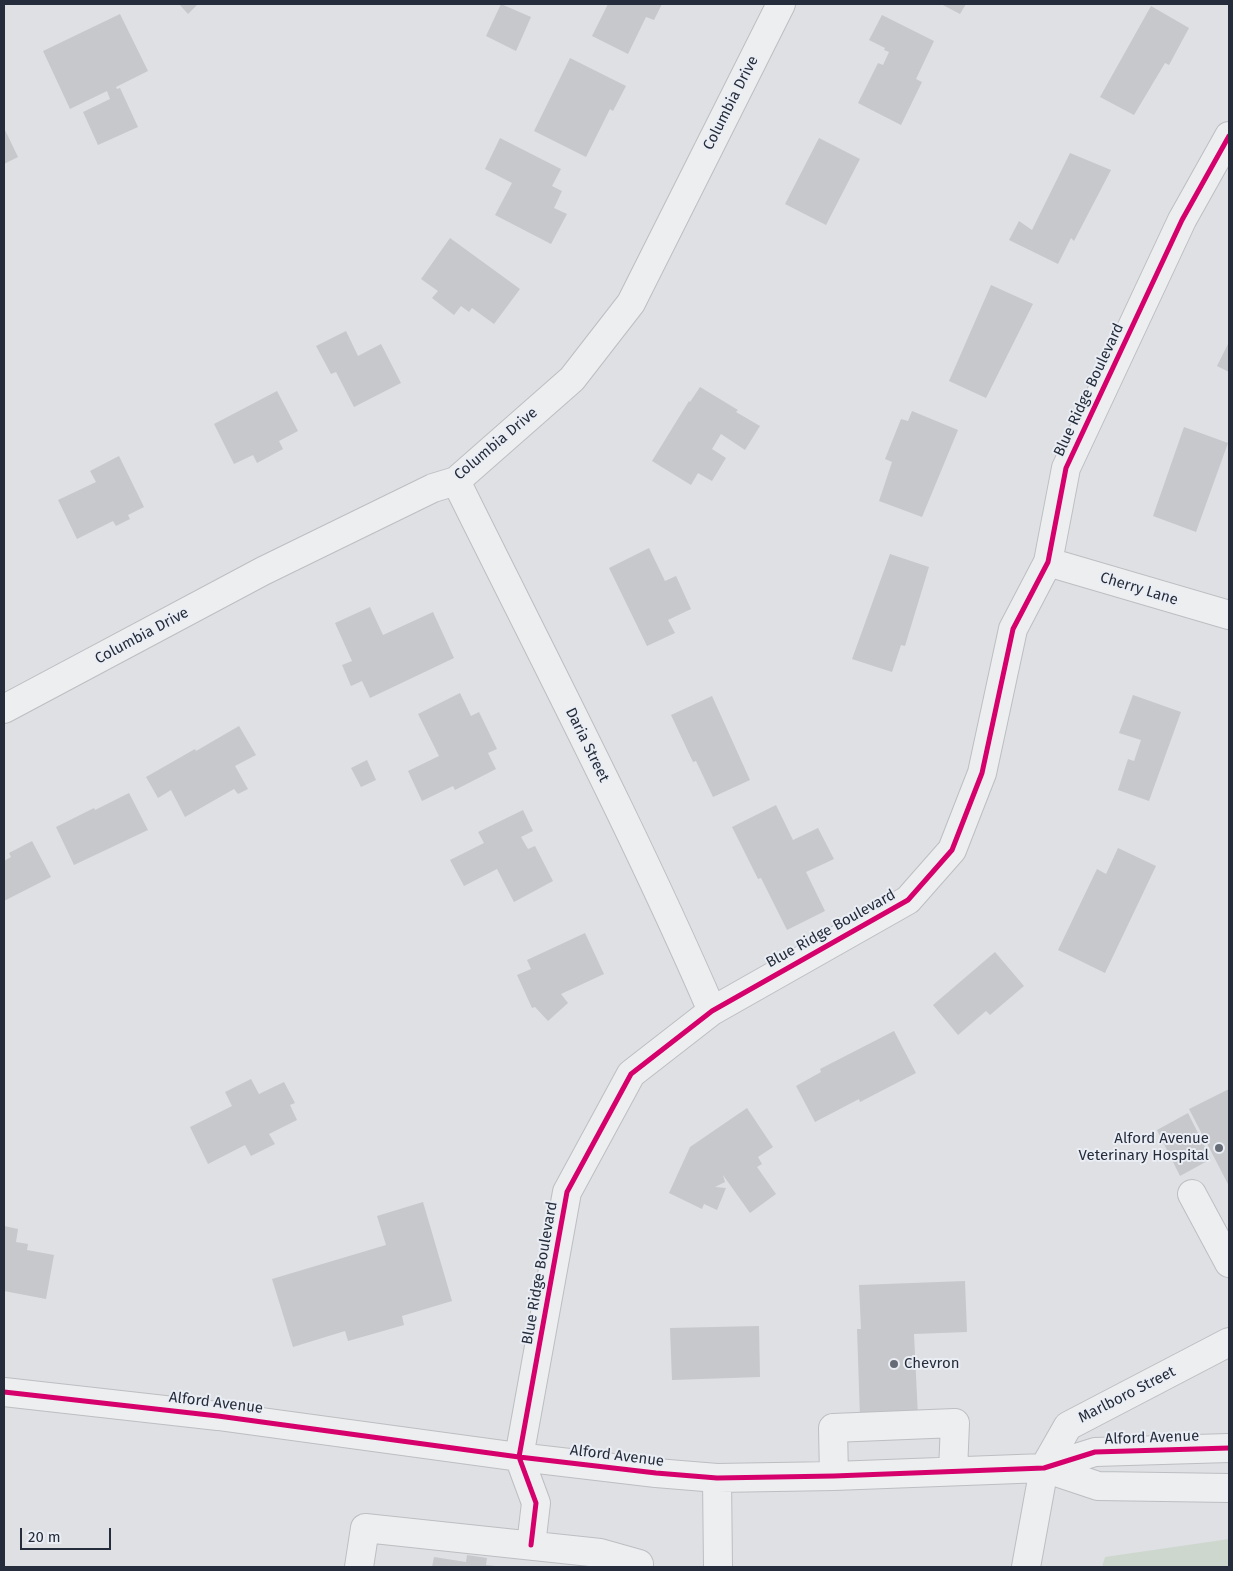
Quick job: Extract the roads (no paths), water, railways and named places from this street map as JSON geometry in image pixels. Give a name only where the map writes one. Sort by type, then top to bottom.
[{"type":"street","name":"Columbia Drive","points":[[4,709],[263,570],[433,488],[456,481],[572,379],[631,303],[781,4]]},
{"type":"street","name":"Blue Ridge Boulevard","points":[[520,1457],[568,1192],[631,1074],[712,1011],[908,900],[952,850],[982,773],[1013,629],[1048,562],[1066,468],[1182,220],[1229,136]]},
{"type":"street","name":"Daria Street","points":[[456,481],[629,830],[712,1011]]},
{"type":"street","name":"Cherry Lane","points":[[1048,562],[1229,616]]},
{"type":"street","points":[[1192,1194],[1229,1263]]},
{"type":"street","name":"Marlboro Street","points":[[1026,1567],[1044,1468],[1068,1426],[1229,1342]]},
{"type":"street","name":"Alford Avenue","points":[[4,1392],[218,1416],[520,1457],[717,1478],[834,1476],[1044,1468],[1095,1452],[1229,1448]]},
{"type":"street","points":[[834,1476],[833,1428],[954,1423],[953,1471]]},
{"type":"street","points":[[520,1457],[536,1503],[531,1545]]},
{"type":"street","name":"Alford Avenue","points":[[1044,1468],[1098,1486],[1229,1488]]},
{"type":"street","points":[[717,1478],[718,1567]]},
{"type":"street","points":[[359,1567],[365,1528],[600,1553],[639,1564],[638,1567]]},
{"type":"place","name":"Alford Avenue Veterinary Hospital","points":[[1219,1148]]},
{"type":"place","name":"Chevron","points":[[894,1364]]}]
